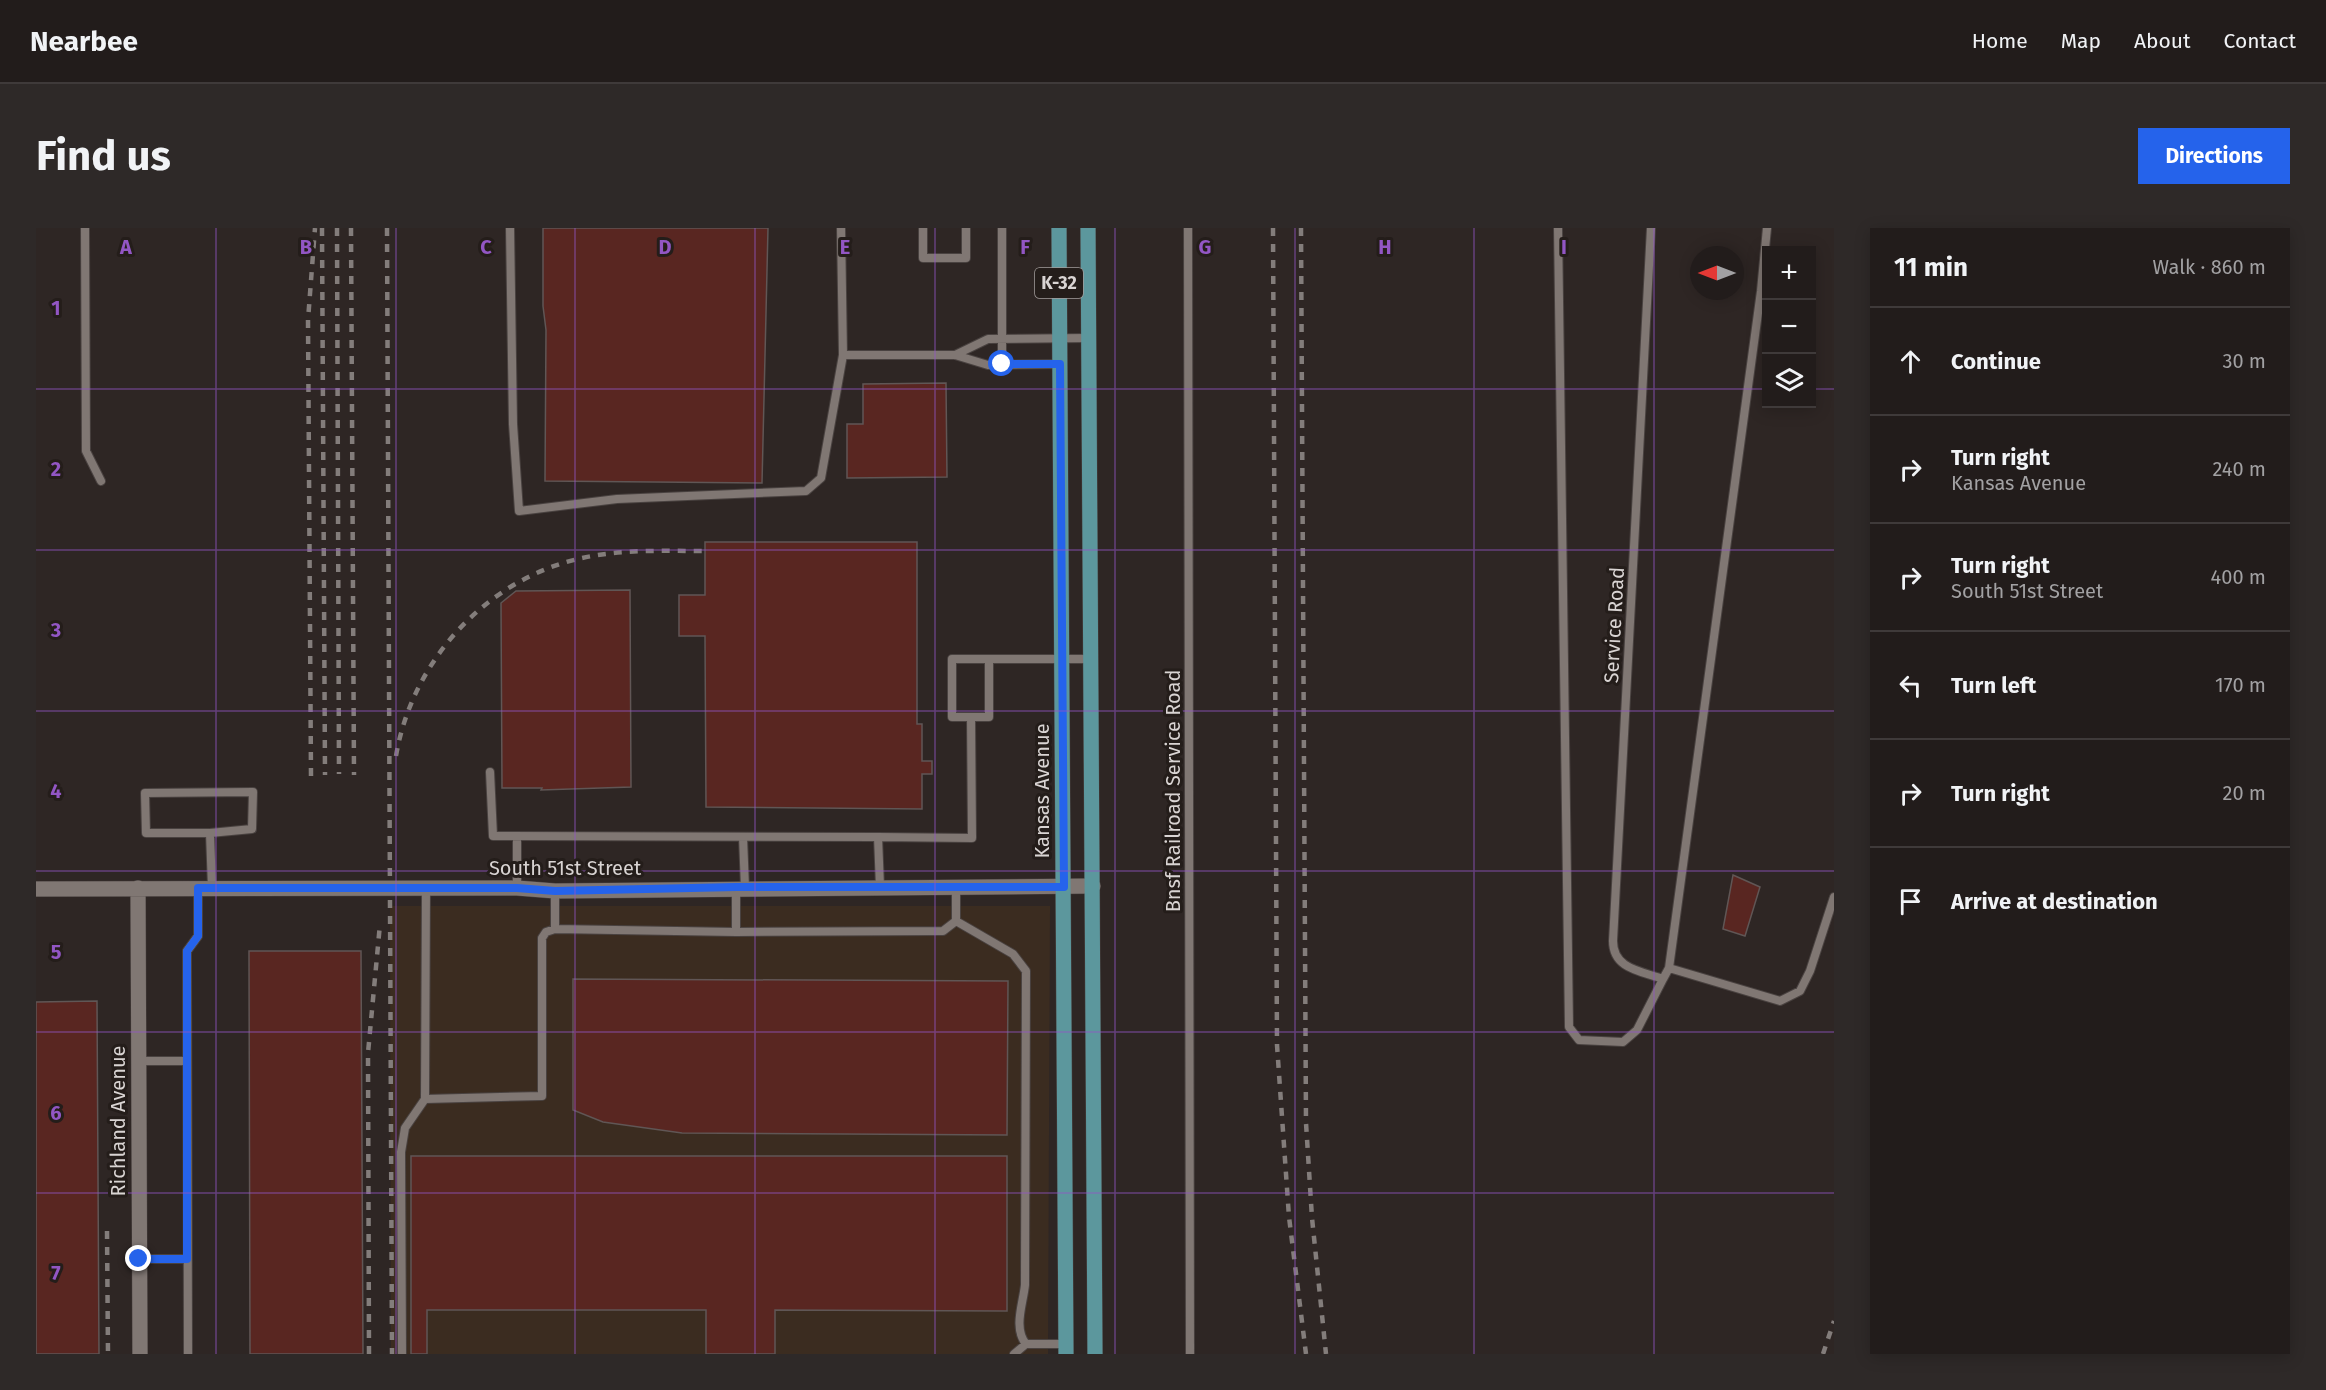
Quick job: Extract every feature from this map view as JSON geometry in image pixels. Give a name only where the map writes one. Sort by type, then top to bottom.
[{"type":"main road","name":"Kansas Avenue","points":[[1059,228],[1066,1349]]},
{"type":"main road","name":"K-32","points":[[1088,228],[1095,1354]]},
{"type":"street","name":"South 51st Street","points":[[36,889],[517,888],[555,891],[1093,886]]},
{"type":"street","name":"Richland Avenue","points":[[138,888],[140,1354]]},
{"type":"lane","points":[[85,228],[86,451],[101,481]]},
{"type":"lane","points":[[510,228],[513,424],[519,512],[617,499],[806,491],[820,478],[843,355],[841,228]]},
{"type":"lane","points":[[923,228],[923,258],[966,258],[966,228]]},
{"type":"lane","points":[[1002,228],[1002,364]]},
{"type":"lane","name":"Bnsf Railroad Service Road","points":[[1188,228],[1190,1354]]},
{"type":"lane","points":[[1558,228],[1569,1027],[1579,1040],[1623,1042],[1637,1030],[1669,968],[1761,291],[1767,228]]},
{"type":"lane","name":"Service Road","points":[[1651,228],[1613,953],[1620,963],[1663,979]]},
{"type":"lane","points":[[955,356],[988,339],[1088,338]]},
{"type":"lane","points":[[843,355],[955,356],[988,365],[1060,364]]},
{"type":"lane","points":[[989,659],[988,717],[952,717],[952,659],[989,659],[1063,659],[1092,659]]},
{"type":"lane","points":[[490,772],[494,836],[972,838],[971,717]]},
{"type":"lane","points":[[253,792],[252,829],[210,833],[146,833],[146,793],[253,792]]},
{"type":"lane","points":[[188,1354],[187,951],[198,936],[210,833]]},
{"type":"lane","points":[[517,836],[517,888]]},
{"type":"lane","points":[[736,932],[743,837]]},
{"type":"lane","points":[[878,837],[880,887]]},
{"type":"lane","points":[[956,887],[956,921]]},
{"type":"lane","points":[[402,1354],[401,1152],[405,1128],[425,1099],[426,888]]},
{"type":"lane","points":[[555,891],[555,929]]},
{"type":"lane","points":[[1669,968],[1780,1000],[1800,991],[1810,971],[1834,897]]},
{"type":"lane","points":[[425,1099],[542,1096],[543,938],[546,932],[555,929],[736,932],[943,931],[956,921]]},
{"type":"lane","points":[[956,921],[1013,954],[1026,971],[1025,1285],[1019,1324],[1020,1336],[1026,1344],[1066,1349]]},
{"type":"lane","points":[[138,1061],[187,1061]]},
{"type":"lane","points":[[139,1259],[187,1259]]},
{"type":"lane","points":[[1014,1354],[1026,1344]]},
{"type":"shaded area","points":[[390,906],[1050,906],[1048,1354],[391,1354]]},
{"type":"building","points":[[543,228],[768,228],[762,483],[545,481],[546,330],[543,306]]},
{"type":"building","points":[[946,383],[947,477],[847,478],[847,424],[863,424],[863,384]]},
{"type":"building","points":[[705,542],[917,542],[917,724],[922,724],[922,761],[932,761],[932,774],[922,774],[922,809],[706,807],[705,636],[679,636],[679,595],[705,595]]},
{"type":"building","points":[[630,590],[631,787],[541,790],[542,788],[502,788],[501,603],[516,591]]},
{"type":"building","points":[[1733,875],[1760,887],[1745,936],[1723,929]]},
{"type":"building","points":[[249,951],[361,951],[363,1354],[250,1354]]},
{"type":"building","points":[[573,979],[1008,981],[1007,1135],[682,1133],[603,1122],[573,1110]]},
{"type":"building","points":[[97,1001],[99,1354],[36,1354],[36,1002]]},
{"type":"building","points":[[411,1156],[1007,1156],[1007,1311],[775,1310],[775,1354],[706,1354],[706,1310],[427,1310],[427,1354],[411,1354]]},
{"type":"railway","points":[[311,776],[308,320],[315,228]]},
{"type":"railway","points":[[322,228],[325,775]]},
{"type":"railway","points":[[337,228],[339,774]]},
{"type":"railway","points":[[351,228],[354,775]]},
{"type":"railway","points":[[387,228],[392,1354]]},
{"type":"railway","points":[[1273,228],[1277,1045],[1289,1217],[1306,1354]]},
{"type":"railway","points":[[1301,228],[1306,1123],[1312,1218],[1326,1354]]},
{"type":"railway","points":[[396,756],[405,721],[418,688],[437,657],[459,629],[485,605],[515,584],[547,569],[597,555],[644,551],[705,551]]},
{"type":"railway","points":[[369,1354],[368,1053],[380,924]]},
{"type":"railway","points":[[107,1231],[108,1354]]},
{"type":"railway","points":[[1823,1354],[1834,1321]]},
{"type":"route","points":[[139,1259],[187,1259],[187,951],[198,936],[198,888],[517,888],[555,891],[736,887],[1064,887],[1060,364],[1002,364]]}]
